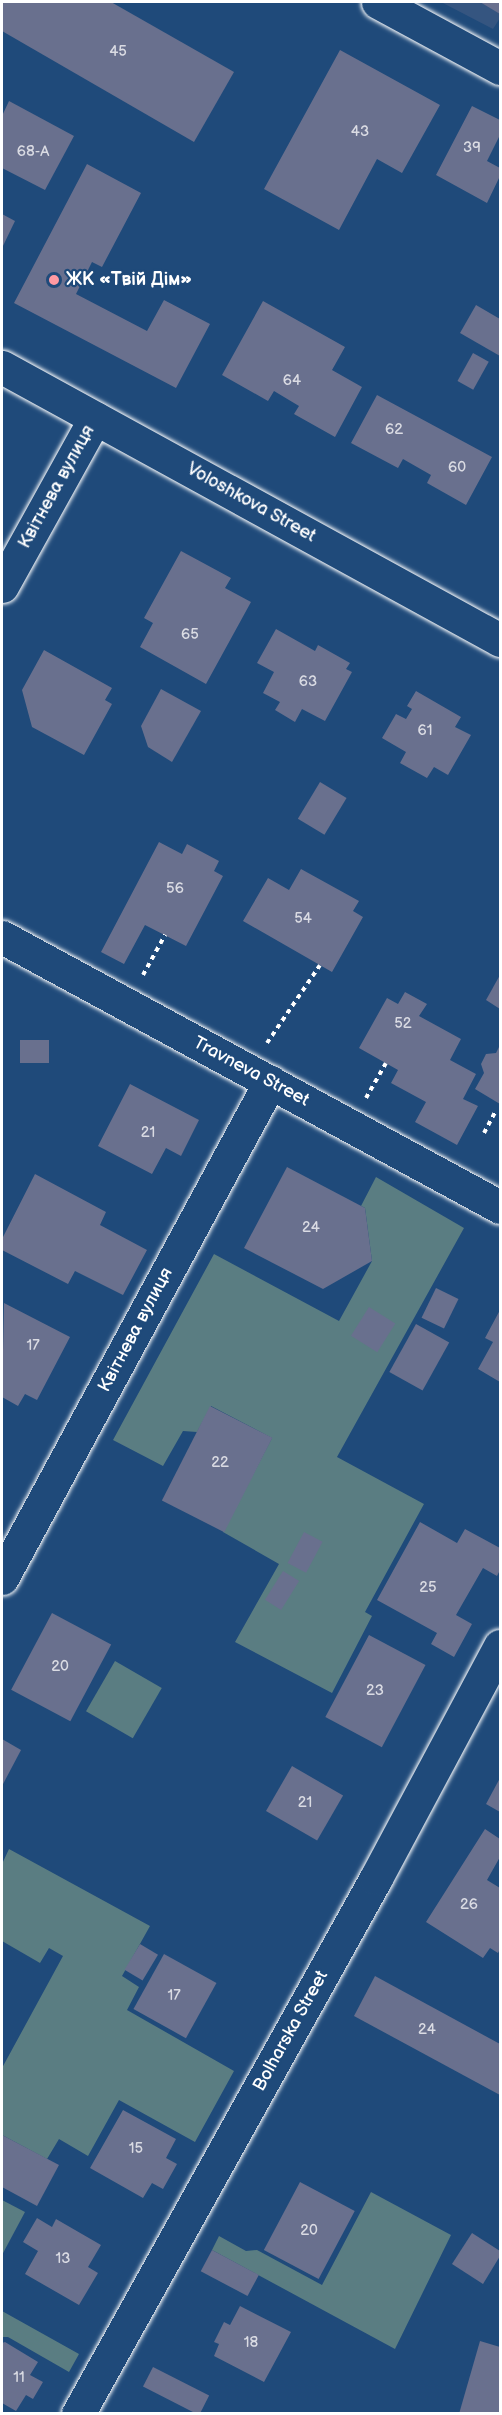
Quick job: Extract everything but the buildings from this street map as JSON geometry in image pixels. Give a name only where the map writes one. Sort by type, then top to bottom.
[{"type":"street","points":[[378,2],[501,68]]},
{"type":"street","name":"Voloshkova Street","points":[[2,367],[501,640]]},
{"type":"street","name":"Квітнева вулиця","points":[[2,586],[94,418]]},
{"type":"street","name":"Travneva Street","points":[[2,937],[501,1207]]},
{"type":"street","name":"Квітнева вулиця","points":[[2,1578],[270,1082]]},
{"type":"street","name":"Bolharska Street","points":[[78,2414],[501,1646]]},
{"type":"path","points":[[138,984],[165,935]]},
{"type":"path","points":[[261,1051],[320,965]]},
{"type":"path","points":[[361,1106],[386,1064]]},
{"type":"path","points":[[484,1134],[496,1110]]},
{"type":"shaded area","points":[[441,2],[500,2],[500,18],[493,29]]},
{"type":"green space","points":[[376,1177],[464,1228],[337,1457],[424,1504],[365,1612],[372,1616],[332,1693],[235,1642],[279,1564],[223,1532],[272,1438],[211,1406],[197,1432],[183,1431],[163,1466],[113,1440],[214,1254],[339,1321],[372,1261],[365,1208],[361,1206]]},
{"type":"green space","points":[[115,1661],[162,1688],[133,1738],[86,1711]]},
{"type":"green space","points":[[9,1849],[150,1926],[122,1976],[139,1987],[127,2010],[234,2071],[195,2142],[119,2100],[88,2156],[59,2139],[47,2159],[2,2135],[2,2068],[63,1956],[49,1948],[40,1963],[2,1941],[2,1864]]},
{"type":"green space","points":[[371,2192],[451,2235],[395,2349],[212,2250],[219,2236],[246,2251],[257,2250],[322,2285]]},
{"type":"green space","points":[[2,2200],[25,2212],[2,2255]]},
{"type":"green space","points":[[2,2311],[79,2354],[69,2372],[8,2337],[2,2337]]},
{"type":"place","name":"ЖК «Твій Дім»","points":[[54,280]]}]
